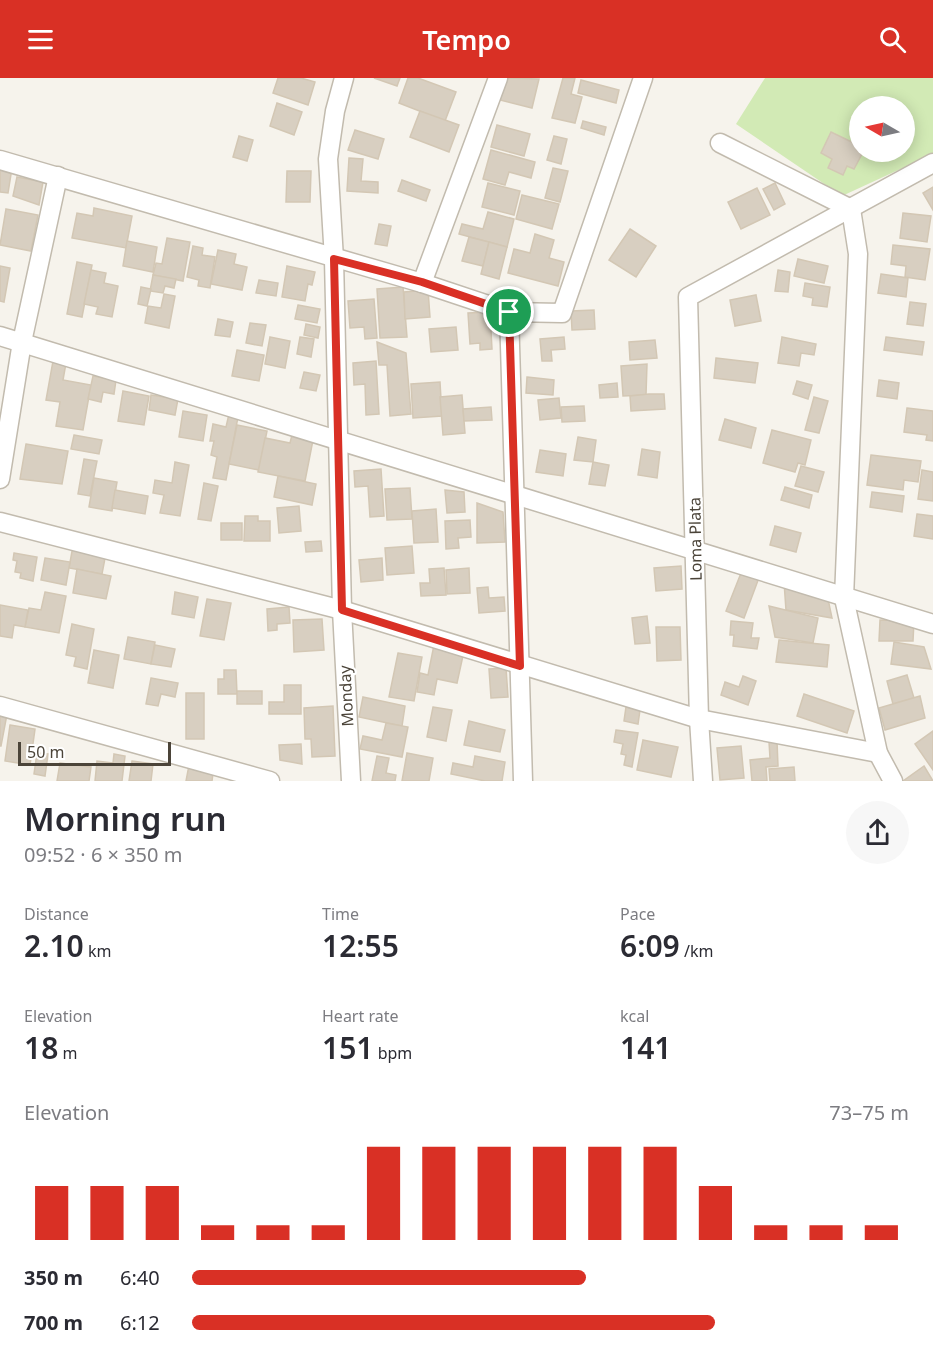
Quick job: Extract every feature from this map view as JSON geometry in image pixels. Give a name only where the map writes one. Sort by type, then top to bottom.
[{"type":"street","name":"Monday","points":[[344,78],[335,111],[328,159],[334,259],[342,610],[351,781]]},
{"type":"street","points":[[422,282],[498,78]]},
{"type":"street","points":[[0,160],[334,259],[422,282],[509,312],[562,313],[643,78]]},
{"type":"street","points":[[720,143],[850,209]]},
{"type":"street","points":[[850,209],[933,163]]},
{"type":"street","points":[[0,479],[22,342],[58,176]]},
{"type":"street","points":[[850,209],[858,254],[844,598],[878,753],[893,781]]},
{"type":"street","name":"Loma Plata","points":[[703,781],[699,719],[688,297],[850,209]]},
{"type":"street","points":[[509,312],[523,781]]},
{"type":"street","points":[[0,336],[933,624]]},
{"type":"street","points":[[0,522],[342,610],[699,719],[878,753]]},
{"type":"street","points":[[0,706],[270,781]]},
{"type":"green space","points":[[765,78],[933,78],[933,154],[842,196],[736,124]]},
{"type":"building","points":[[278,78],[301,78],[315,82],[308,105],[273,93]]},
{"type":"building","points":[[374,78],[400,78],[397,86]]},
{"type":"building","points":[[408,78],[418,78],[456,92],[445,121],[399,103]]},
{"type":"building","points":[[505,78],[539,79],[532,108],[500,100]]},
{"type":"building","points":[[563,78],[575,78],[571,94],[582,97],[575,123],[552,118]]},
{"type":"building","points":[[581,80],[619,90],[616,103],[578,93]]},
{"type":"building","points":[[277,103],[302,112],[294,135],[270,126]]},
{"type":"building","points":[[420,111],[459,125],[449,152],[410,137]]},
{"type":"building","points":[[583,121],[606,127],[604,135],[581,128]]},
{"type":"building","points":[[497,125],[530,134],[524,156],[491,147]]},
{"type":"building","points":[[355,130],[384,139],[378,159],[348,150]]},
{"type":"building","points":[[831,132],[849,141],[849,162],[858,162],[854,169],[847,166],[843,175],[828,168],[832,159],[821,153]]},
{"type":"building","points":[[239,136],[253,140],[247,161],[233,157]]},
{"type":"building","points":[[554,136],[567,139],[561,164],[547,160]]},
{"type":"building","points":[[491,150],[535,162],[531,178],[509,172],[505,185],[483,179]]},
{"type":"building","points":[[349,158],[363,159],[361,181],[378,182],[378,193],[347,191]]},
{"type":"building","points":[[0,166],[12,168],[8,193],[0,192]]},
{"type":"building","points":[[553,168],[568,171],[560,202],[545,198]]},
{"type":"building","points":[[287,171],[311,171],[310,202],[286,202]]},
{"type":"building","points":[[17,177],[43,182],[39,205],[13,196]]},
{"type":"building","points":[[402,180],[430,190],[426,201],[398,191]]},
{"type":"building","points":[[488,183],[520,191],[514,215],[482,207]]},
{"type":"building","points":[[775,183],[785,204],[774,210],[763,189]]},
{"type":"building","points":[[933,187],[933,210],[923,193]]},
{"type":"building","points":[[757,188],[770,215],[741,229],[728,202]]},
{"type":"building","points":[[522,195],[559,204],[552,229],[516,219]]},
{"type":"building","points":[[94,208],[132,216],[126,248],[72,238],[77,213],[93,216]]},
{"type":"building","points":[[6,209],[38,215],[31,251],[0,245]]},
{"type":"building","points":[[488,212],[514,219],[507,247],[459,234],[462,224],[483,229]]},
{"type":"building","points":[[903,213],[931,216],[927,242],[900,238]]},
{"type":"building","points":[[379,224],[391,226],[387,246],[375,244]]},
{"type":"building","points":[[630,229],[656,246],[636,277],[609,260]]},
{"type":"building","points":[[535,234],[554,240],[549,258],[564,262],[558,286],[508,273],[514,249],[530,253]]},
{"type":"building","points":[[469,237],[489,242],[483,266],[462,261]]},
{"type":"building","points":[[167,238],[190,242],[183,281],[153,275],[156,263],[162,264]]},
{"type":"building","points":[[127,241],[157,247],[153,272],[123,266]]},
{"type":"building","points":[[489,242],[507,247],[499,279],[481,274]]},
{"type":"building","points":[[893,245],[930,249],[925,280],[905,277],[906,266],[891,264]]},
{"type":"building","points":[[193,246],[203,248],[202,255],[215,257],[210,288],[198,286],[199,280],[187,277]]},
{"type":"building","points":[[218,250],[236,254],[234,264],[247,267],[242,290],[211,284]]},
{"type":"building","points":[[798,259],[828,266],[824,283],[794,276]]},
{"type":"building","points":[[77,262],[92,265],[82,317],[67,314]]},
{"type":"building","points":[[0,266],[10,268],[4,302],[0,301]]},
{"type":"building","points":[[287,266],[315,272],[312,285],[308,284],[305,301],[282,297]]},
{"type":"building","points":[[91,270],[106,273],[104,283],[118,286],[112,317],[96,314],[98,307],[84,304]]},
{"type":"building","points":[[778,270],[790,272],[788,292],[775,291]]},
{"type":"building","points":[[881,274],[908,278],[906,297],[878,293]]},
{"type":"building","points":[[153,275],[176,279],[174,288],[165,286],[163,293],[150,291]]},
{"type":"building","points":[[259,280],[278,283],[276,296],[256,293]]},
{"type":"building","points":[[805,283],[830,287],[827,307],[812,305],[813,298],[803,296]]},
{"type":"building","points":[[141,287],[151,289],[147,306],[138,304]]},
{"type":"building","points":[[403,287],[407,337],[380,338],[377,289]]},
{"type":"building","points":[[428,290],[430,317],[405,319],[404,292]]},
{"type":"building","points":[[164,294],[175,296],[169,328],[145,323],[148,306],[161,308]]},
{"type":"building","points":[[756,295],[761,321],[735,326],[730,300]]},
{"type":"building","points":[[374,299],[377,338],[365,339],[364,327],[350,328],[348,301]]},
{"type":"building","points":[[910,302],[926,304],[923,326],[907,324]]},
{"type":"building","points":[[298,305],[320,309],[317,323],[295,319]]},
{"type":"building","points":[[594,310],[595,329],[572,330],[571,311]]},
{"type":"building","points":[[490,312],[492,349],[480,350],[480,343],[470,344],[468,313]]},
{"type":"building","points":[[218,319],[233,322],[230,337],[215,335]]},
{"type":"building","points":[[250,323],[266,325],[262,346],[246,343]]},
{"type":"building","points":[[306,324],[320,327],[318,338],[304,335]]},
{"type":"building","points":[[456,327],[458,350],[431,352],[429,329]]},
{"type":"building","points":[[270,337],[290,341],[285,368],[265,364]]},
{"type":"building","points":[[300,337],[314,339],[311,357],[297,354]]},
{"type":"building","points":[[564,337],[565,349],[551,350],[552,361],[542,361],[540,339]]},
{"type":"building","points":[[782,337],[816,344],[814,355],[801,353],[799,366],[778,363]]},
{"type":"building","points":[[886,337],[924,342],[922,355],[884,350]]},
{"type":"building","points":[[655,340],[657,358],[630,360],[629,342]]},
{"type":"building","points":[[377,342],[406,353],[411,414],[390,416],[387,365],[379,365]]},
{"type":"building","points":[[237,350],[264,355],[259,381],[232,376]]},
{"type":"building","points":[[716,358],[758,363],[755,383],[714,378]]},
{"type":"building","points":[[53,361],[66,363],[63,380],[91,385],[83,430],[56,426],[60,402],[46,400]]},
{"type":"building","points":[[376,361],[379,414],[366,415],[365,384],[354,385],[353,363]]},
{"type":"building","points":[[647,364],[646,395],[623,396],[621,366]]},
{"type":"building","points":[[304,372],[320,375],[316,391],[300,388]]},
{"type":"building","points":[[93,376],[116,380],[114,394],[103,392],[101,402],[88,399]]},
{"type":"building","points":[[527,377],[554,380],[553,395],[526,393]]},
{"type":"building","points":[[879,380],[899,383],[897,399],[877,396]]},
{"type":"building","points":[[797,381],[812,385],[808,399],[793,394]]},
{"type":"building","points":[[440,382],[442,416],[413,418],[411,384]]},
{"type":"building","points":[[617,383],[618,397],[600,398],[599,385]]},
{"type":"building","points":[[123,391],[149,396],[144,425],[118,421]]},
{"type":"building","points":[[664,394],[665,409],[631,411],[630,396]]},
{"type":"building","points":[[151,395],[178,399],[175,415],[149,410]]},
{"type":"building","points":[[462,395],[465,433],[443,435],[440,397]]},
{"type":"building","points":[[814,397],[828,401],[819,433],[805,430]]},
{"type":"building","points":[[559,398],[561,418],[540,420],[538,400]]},
{"type":"building","points":[[584,406],[585,421],[562,422],[561,407]]},
{"type":"building","points":[[491,407],[492,420],[464,421],[463,409]]},
{"type":"building","points":[[907,408],[933,411],[933,441],[926,440],[927,435],[904,432]]},
{"type":"building","points":[[183,411],[207,415],[203,441],[179,437]]},
{"type":"building","points":[[229,414],[238,417],[226,480],[213,478],[217,457],[211,455],[214,441],[210,441],[213,424],[226,427]]},
{"type":"building","points":[[725,419],[756,428],[751,448],[719,440]]},
{"type":"building","points":[[237,425],[267,431],[259,470],[229,464]]},
{"type":"building","points":[[772,430],[811,440],[805,465],[798,463],[795,472],[763,463]]},
{"type":"building","points":[[74,435],[102,440],[99,454],[71,449]]},
{"type":"building","points":[[292,435],[313,440],[305,481],[258,472],[265,438],[290,443]]},
{"type":"building","points":[[578,437],[596,440],[593,462],[574,460]]},
{"type":"building","points":[[26,444],[68,451],[62,484],[20,479]]},
{"type":"building","points":[[642,449],[660,452],[657,478],[638,475]]},
{"type":"building","points":[[540,450],[566,454],[563,476],[536,472]]},
{"type":"building","points":[[871,455],[921,461],[918,482],[904,480],[903,490],[867,485]]},
{"type":"building","points":[[84,459],[97,461],[90,496],[78,494]]},
{"type":"building","points":[[175,462],[189,465],[180,516],[160,513],[164,495],[153,493],[155,480],[172,483]]},
{"type":"building","points":[[593,462],[609,465],[605,486],[589,484]]},
{"type":"building","points":[[801,466],[824,472],[818,492],[795,486]]},
{"type":"building","points":[[381,469],[384,516],[370,517],[368,486],[355,487],[354,471]]},
{"type":"building","points":[[922,470],[933,472],[933,501],[918,499]]},
{"type":"building","points":[[278,476],[316,484],[312,505],[274,497]]},
{"type":"building","points":[[94,478],[117,482],[112,511],[89,507]]},
{"type":"building","points":[[204,483],[218,486],[211,521],[198,519]]},
{"type":"building","points":[[785,487],[812,495],[809,508],[781,500]]},
{"type":"building","points":[[410,488],[412,519],[387,520],[385,489]]},
{"type":"building","points":[[115,490],[148,496],[145,514],[112,508]]},
{"type":"building","points":[[445,490],[464,492],[465,512],[447,513]]},
{"type":"building","points":[[872,492],[904,496],[902,512],[870,507]]},
{"type":"building","points":[[477,503],[503,512],[505,542],[477,543]]},
{"type":"building","points":[[299,506],[301,531],[279,533],[277,508]]},
{"type":"building","points":[[436,509],[438,542],[414,543],[412,511]]},
{"type":"building","points":[[917,514],[933,516],[933,539],[914,536]]},
{"type":"building","points":[[245,516],[258,516],[258,521],[270,521],[270,541],[244,541]]},
{"type":"building","points":[[470,520],[471,537],[458,538],[459,548],[446,549],[445,521]]},
{"type":"building","points":[[221,523],[242,523],[242,540],[221,540]]},
{"type":"building","points":[[775,526],[801,533],[796,552],[770,545]]},
{"type":"building","points":[[321,541],[322,551],[306,552],[305,542]]},
{"type":"building","points":[[73,546],[106,553],[102,574],[69,568]]},
{"type":"building","points":[[412,546],[414,573],[387,575],[385,548]]},
{"type":"building","points":[[14,553],[37,557],[33,581],[20,578],[21,573],[15,572],[17,561],[13,560]]},
{"type":"building","points":[[45,558],[70,562],[66,585],[41,580]]},
{"type":"building","points":[[382,558],[383,580],[361,582],[359,560]]},
{"type":"building","points":[[681,566],[682,589],[656,591],[654,568]]},
{"type":"building","points":[[444,568],[446,595],[421,596],[420,583],[430,583],[429,569]]},
{"type":"building","points":[[469,568],[470,593],[447,594],[446,570]]},
{"type":"building","points":[[743,568],[760,575],[744,618],[726,611]]},
{"type":"building","points":[[77,569],[111,576],[106,599],[73,593]]},
{"type":"building","points":[[784,582],[827,594],[832,618],[786,610]]},
{"type":"building","points":[[488,587],[489,598],[504,597],[505,611],[479,613],[477,588]]},
{"type":"building","points":[[45,592],[66,596],[59,633],[25,627],[29,608],[41,610]]},
{"type":"building","points":[[175,592],[198,597],[194,618],[172,614]]},
{"type":"building","points":[[207,599],[231,603],[224,640],[200,636]]},
{"type":"building","points":[[0,605],[28,610],[25,627],[14,625],[12,638],[0,636]]},
{"type":"building","points":[[769,606],[818,618],[813,643],[775,637]]},
{"type":"building","points":[[289,607],[290,623],[277,624],[277,630],[268,631],[267,609]]},
{"type":"building","points":[[647,616],[650,643],[635,644],[632,618]]},
{"type":"building","points":[[322,619],[324,650],[294,652],[293,620]]},
{"type":"building","points":[[880,620],[914,621],[913,641],[879,641]]},
{"type":"building","points":[[731,621],[753,623],[751,638],[759,638],[757,649],[733,646],[734,635],[730,635]]},
{"type":"building","points":[[72,624],[94,629],[87,669],[74,666],[76,657],[66,655]]},
{"type":"building","points":[[656,627],[680,627],[681,660],[657,661]]},
{"type":"building","points":[[128,637],[155,642],[151,664],[124,659]]},
{"type":"building","points":[[779,640],[829,645],[827,667],[776,662]]},
{"type":"building","points":[[894,642],[924,647],[931,669],[891,664]]},
{"type":"building","points":[[155,645],[175,649],[171,667],[151,664]]},
{"type":"building","points":[[434,645],[464,651],[457,683],[437,679],[434,695],[417,692],[420,673],[428,675]]},
{"type":"building","points":[[94,650],[119,655],[113,688],[88,683]]},
{"type":"building","points":[[398,653],[422,657],[414,701],[389,697]]},
{"type":"building","points":[[506,668],[508,697],[491,698],[489,669]]},
{"type":"building","points":[[224,670],[236,670],[237,694],[218,694],[218,679],[224,679]]},
{"type":"building","points":[[907,675],[914,698],[893,704],[887,681]]},
{"type":"building","points":[[743,676],[756,681],[748,705],[721,695],[725,682],[739,687]]},
{"type":"building","points":[[151,678],[178,683],[175,697],[161,694],[158,706],[146,704]]},
{"type":"building","points":[[284,685],[301,685],[301,714],[269,714],[269,702],[284,702]]},
{"type":"building","points":[[237,691],[262,691],[262,704],[237,704]]},
{"type":"building","points":[[186,693],[204,693],[204,739],[186,739]]},
{"type":"building","points":[[804,694],[854,711],[847,733],[797,716]]},
{"type":"building","points":[[920,696],[925,718],[885,730],[879,708]]},
{"type":"building","points":[[363,697],[405,706],[402,726],[359,717]]},
{"type":"building","points":[[333,706],[335,756],[312,757],[311,739],[305,739],[304,708]]},
{"type":"building","points":[[0,707],[8,709],[1,746],[0,746]]},
{"type":"building","points":[[433,707],[452,710],[446,741],[427,737]]},
{"type":"building","points":[[626,707],[640,710],[638,724],[624,721]]},
{"type":"building","points":[[469,721],[505,730],[500,752],[464,745]]},
{"type":"building","points":[[386,723],[408,727],[402,757],[360,749],[363,736],[382,740]]},
{"type":"building","points":[[10,725],[35,729],[30,765],[5,761]]},
{"type":"building","points":[[616,730],[638,733],[632,767],[624,765],[626,755],[621,754],[623,744],[614,742]]},
{"type":"building","points":[[933,731],[933,770],[915,744]]},
{"type":"building","points":[[643,740],[678,747],[671,777],[637,770]]},
{"type":"building","points":[[777,741],[778,766],[766,767],[767,781],[752,781],[750,760],[770,758],[769,742]]},
{"type":"building","points":[[301,744],[302,764],[280,760],[279,745]]},
{"type":"building","points":[[741,746],[744,778],[720,780],[717,748]]},
{"type":"building","points":[[37,753],[48,754],[45,776],[34,774]]},
{"type":"building","points":[[407,753],[433,758],[429,781],[402,781]]},
{"type":"building","points":[[114,754],[125,756],[122,781],[95,781],[97,761],[113,763]]},
{"type":"building","points":[[377,756],[389,758],[386,773],[396,775],[395,781],[372,781]]},
{"type":"building","points":[[475,756],[505,762],[502,781],[485,781],[451,774],[453,763],[473,767]]},
{"type":"building","points":[[190,760],[214,766],[212,781],[186,781]]},
{"type":"building","points":[[132,761],[153,764],[151,781],[129,781]]},
{"type":"building","points":[[60,763],[91,767],[89,781],[57,781]]},
{"type":"building","points":[[924,766],[933,781],[903,781]]},
{"type":"building","points":[[794,767],[795,781],[770,781],[769,769]]},
{"type":"route","points":[[334,259],[422,282],[509,312],[520,666],[342,610],[334,259]]}]
